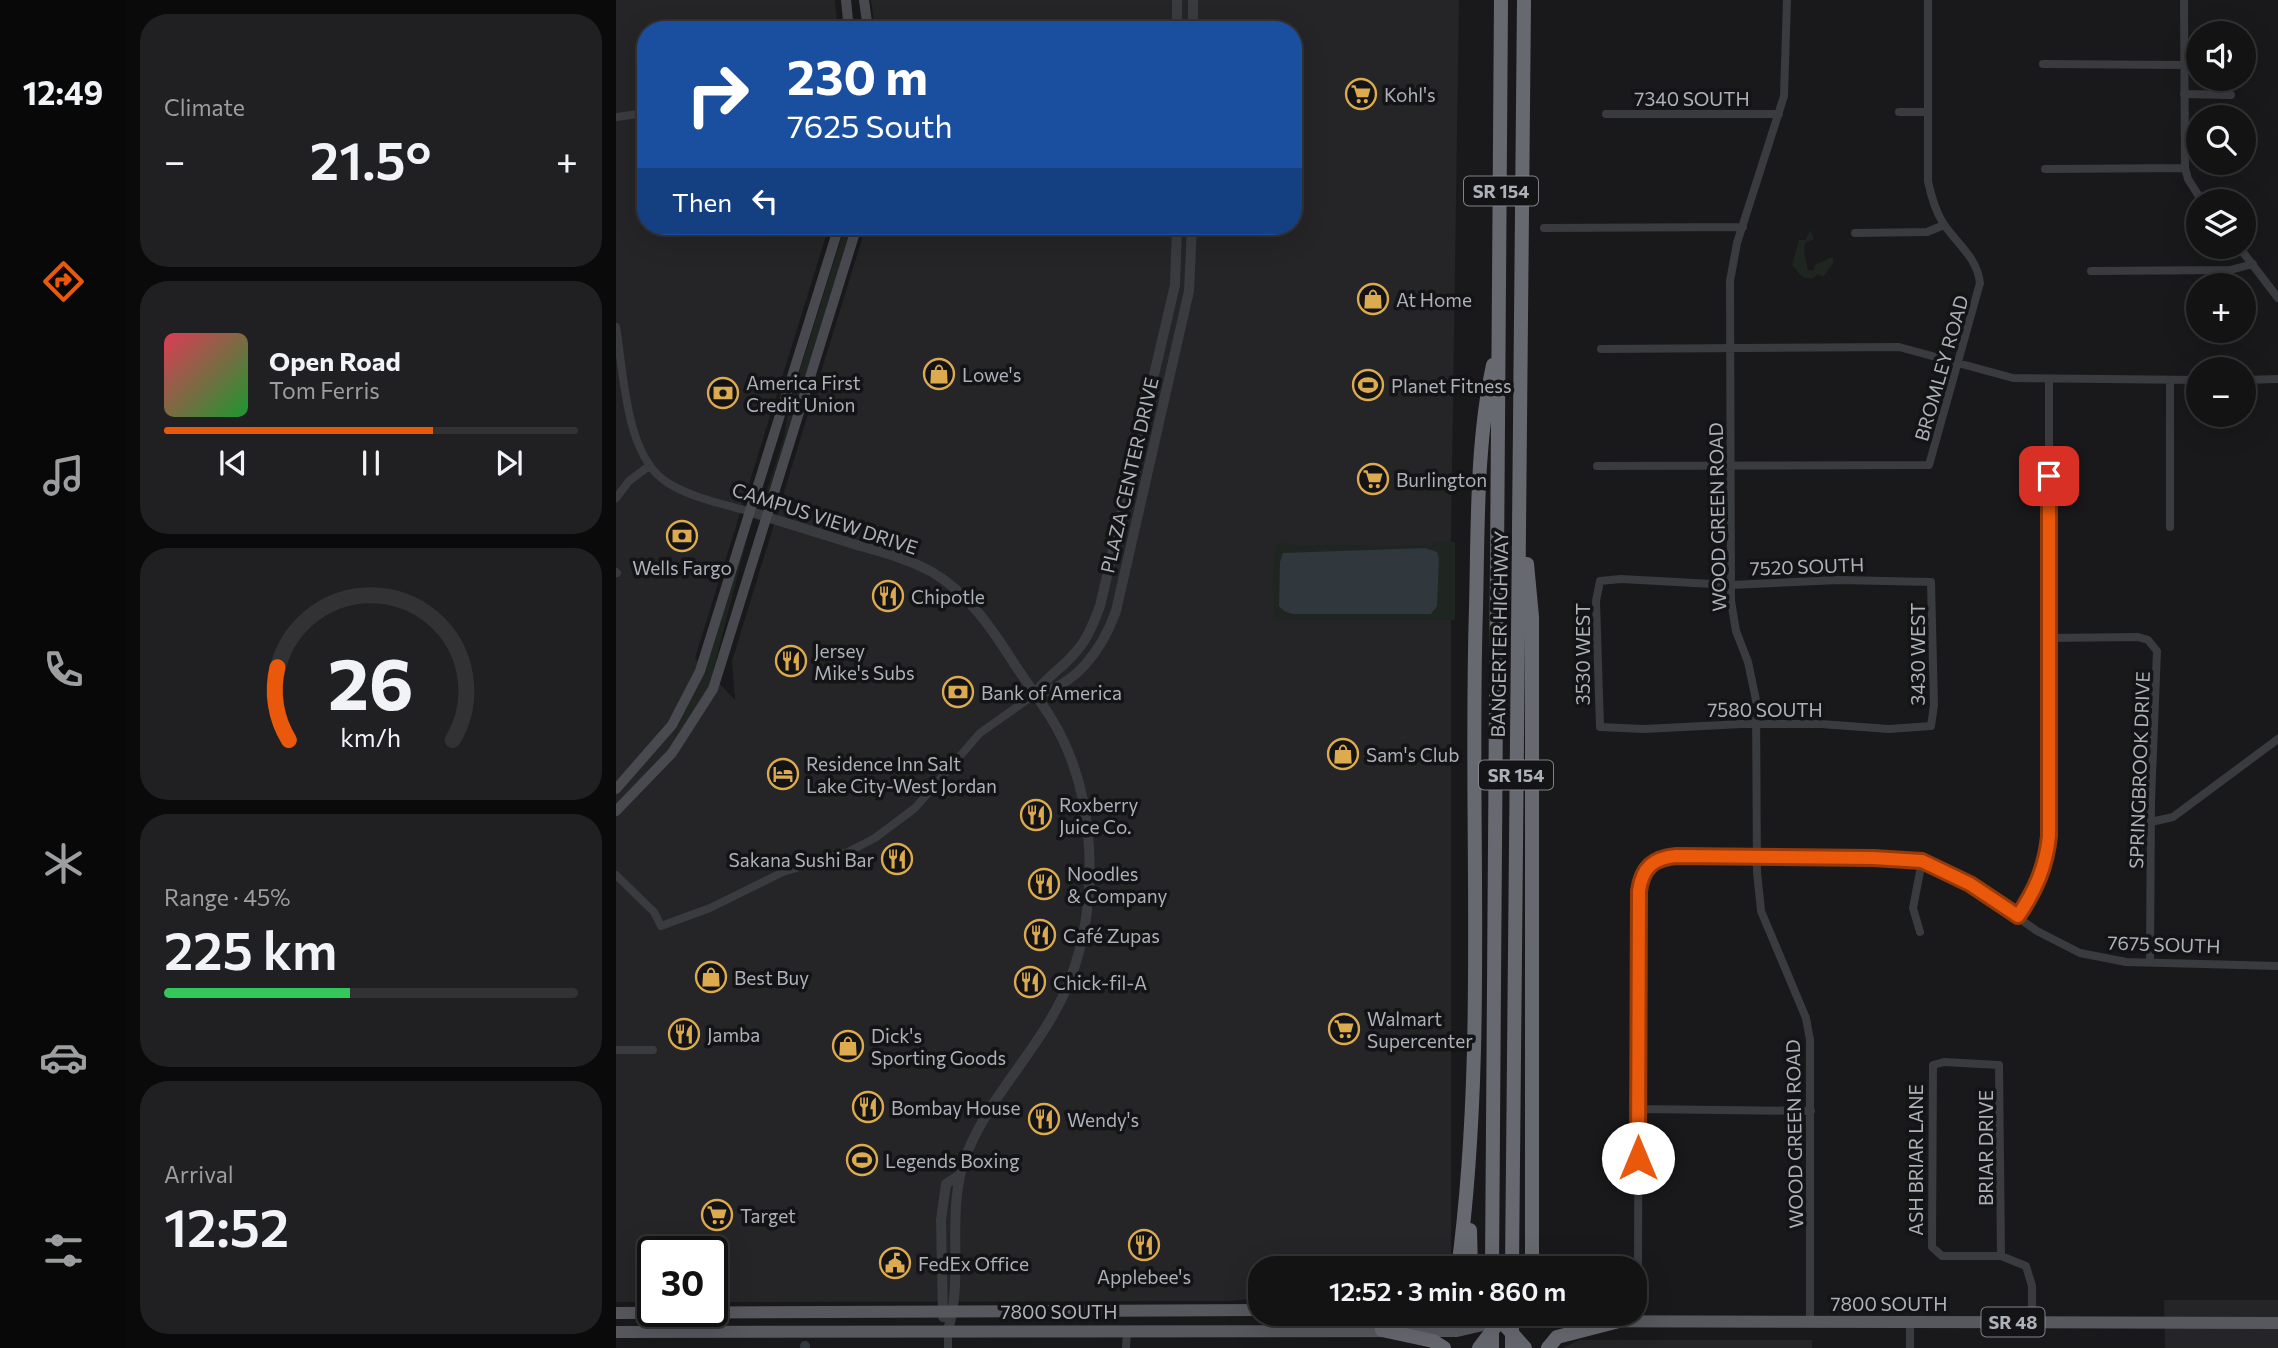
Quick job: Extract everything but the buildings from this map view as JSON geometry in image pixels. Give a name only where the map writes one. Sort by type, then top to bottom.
[{"type":"highway","points":[[1495,0],[1501,48]]},
{"type":"highway","name":"BANGERTER HIGHWAY","points":[[1492,1256],[1501,0]]},
{"type":"highway","name":"BANGERTER HIGHWAY","points":[[1512,1256],[1524,0]]},
{"type":"highway","points":[[1470,1256],[1467,1183],[1477,560],[1483,432],[1500,335]]},
{"type":"highway","points":[[1521,479],[1532,617],[1533,1256]]},
{"type":"highway","points":[[1459,1256],[1467,1183]]},
{"type":"highway","points":[[1479,1348],[1494,1326]]},
{"type":"highway","points":[[1492,1348],[1498,1326]]},
{"type":"highway","points":[[1504,1326],[1512,1348]]},
{"type":"highway","points":[[1508,1326],[1525,1348]]},
{"type":"highway","points":[[1548,1348],[1557,1337],[1588,1326]]},
{"type":"highway","points":[[1382,1330],[1433,1341],[1444,1348]]},
{"type":"main road","points":[[846,0],[848,21]]},
{"type":"main road","points":[[864,0],[866,21]]},
{"type":"main road","points":[[616,789],[672,725],[694,687],[836,235]]},
{"type":"main road","points":[[616,811],[672,754],[713,689],[854,235]]},
{"type":"main road","name":"7800 SOUTH","points":[[616,1313],[1248,1310]]},
{"type":"main road","points":[[732,1331],[734,1326],[741,1324],[781,1324],[795,1319],[801,1313]]},
{"type":"main road","name":"7800 SOUTH","points":[[1647,1318],[1810,1323],[2278,1323]]},
{"type":"main road","name":"7800 SOUTH","points":[[616,1332],[1457,1331],[1472,1326]]},
{"type":"street","points":[[1177,0],[1177,21]]},
{"type":"street","points":[[1193,0],[1193,21]]},
{"type":"street","name":"WOOD GREEN ROAD","points":[[1787,0],[1787,76],[1779,114],[1734,254],[1730,281],[1731,585],[1735,624],[1755,684],[1757,858],[1761,911],[1806,1018],[1810,1040],[1810,1323]]},
{"type":"street","name":"BROMLEY ROAD","points":[[1732,465],[1929,465],[1980,283],[1972,259],[1944,225],[1928,181],[1928,0]]},
{"type":"street","points":[[2184,0],[2185,168],[2193,189]]},
{"type":"street","points":[[2043,64],[2185,65]]},
{"type":"street","points":[[2184,94],[2231,95]]},
{"type":"street","points":[[1899,112],[1928,112]]},
{"type":"street","points":[[616,117],[637,114]]},
{"type":"street","name":"7340 SOUTH","points":[[1606,114],[1779,114]]},
{"type":"street","points":[[2045,170],[2185,168]]},
{"type":"street","points":[[1855,233],[1927,232],[1944,225]]},
{"type":"street","points":[[1544,228],[1743,227]]},
{"type":"street","name":"PLAZA CENTER DRIVE","points":[[1034,695],[1044,679],[1076,653],[1088,636],[1100,606],[1175,285],[1177,235]]},
{"type":"street","name":"PLAZA CENTER DRIVE","points":[[616,875],[654,912],[661,926],[697,914],[783,872],[848,852],[884,833],[915,808],[980,733],[1034,695],[1052,691],[1084,667],[1103,640],[1116,611],[1189,291],[1192,235]]},
{"type":"street","points":[[2249,259],[2278,298]]},
{"type":"street","points":[[2091,271],[2230,270],[2253,264]]},
{"type":"street","name":"CAMPUS VIEW DRIVE","points":[[616,327],[635,436],[649,466],[676,487],[930,570],[953,586],[993,630],[1059,735],[1072,765],[1082,807],[1089,859],[1084,927],[1077,960],[1056,1012],[979,1129],[960,1175],[953,1228],[948,1330]]},
{"type":"street","points":[[1601,349],[1899,347],[2013,378],[2186,380]]},
{"type":"street","points":[[2256,380],[2278,379]]},
{"type":"street","points":[[2018,916],[2036,888],[2048,852],[2049,380]]},
{"type":"street","points":[[2170,527],[2171,380]]},
{"type":"street","points":[[1597,466],[1732,465]]},
{"type":"street","points":[[616,498],[629,481],[649,466]]},
{"type":"street","name":"7520 SOUTH","points":[[1600,581],[1731,585],[1839,580],[1931,582]]},
{"type":"street","name":"3530 WEST","points":[[1600,581],[1596,601],[1600,727]]},
{"type":"street","name":"3430 WEST","points":[[1930,726],[1934,705],[1931,582]]},
{"type":"street","name":"SPRINGBROOK DRIVE","points":[[2049,638],[2138,638],[2147,640],[2157,651],[2151,822],[2150,962]]},
{"type":"street","name":"7580 SOUTH","points":[[1600,727],[1644,729],[1705,724],[1821,724],[1889,729],[1930,726]]},
{"type":"street","points":[[2151,822],[2173,817],[2278,739]]},
{"type":"street","points":[[1638,1256],[1639,891],[1646,868],[1665,857],[1873,858],[1922,861],[1913,908],[1920,932]]},
{"type":"street","name":"7675 SOUTH","points":[[1922,861],[1970,884],[2058,944],[2080,953],[2126,962],[2278,966]]},
{"type":"street","points":[[616,1050],[653,1050]]},
{"type":"street","name":"BRIAR DRIVE","points":[[1933,1065],[1955,1062],[1999,1065],[2001,1256]]},
{"type":"street","name":"ASH BRIAR LANE","points":[[1933,1065],[1932,1247],[1938,1254],[1947,1256],[2001,1256],[2020,1261],[2030,1273],[2032,1322]]},
{"type":"street","points":[[1638,1109],[1811,1111]]},
{"type":"street","points":[[1910,1322],[1910,1348]]},
{"type":"street","points":[[948,1330],[948,1348]]},
{"type":"street","points":[[1126,1348],[1127,1331]]},
{"type":"shaded area","points":[[616,0],[835,0],[837,21],[637,21],[637,235],[826,235],[695,658],[735,700],[732,661],[863,235],[1302,235],[1302,21],[874,21],[871,0],[1459,0],[1451,537],[1451,1256],[1248,1256],[1248,1299],[1230,1301],[728,1302],[728,1236],[637,1236],[637,1302],[616,1302]]},
{"type":"shaded area","points":[[1810,230],[1814,239],[1805,243],[1804,252],[1808,270],[1813,271],[1815,265],[1832,257],[1834,262],[1823,277],[1818,274],[1812,279],[1802,277],[1792,265],[1799,240],[1806,240]]},
{"type":"shaded area","points":[[842,235],[849,235],[768,497],[765,497],[784,437],[789,405]]},
{"type":"shaded area","points":[[749,531],[711,679],[676,739],[673,734],[702,680]]},
{"type":"shaded area","points":[[1288,540],[1289,545],[1433,545],[1434,542],[1455,542],[1455,620],[1273,620],[1273,556],[1277,544]]},
{"type":"shaded area","points":[[1425,548],[1437,552],[1439,558],[1437,606],[1431,614],[1293,614],[1279,606],[1280,562],[1283,553]]},
{"type":"shaded area","points":[[2164,1300],[2278,1300],[2278,1348],[2165,1348]]},
{"type":"shaded area","points":[[1579,1340],[1812,1340],[1812,1348],[1563,1348]]},
{"type":"place","name":"Kohl's","points":[[1361,94]]},
{"type":"place","name":"At Home","points":[[1373,299]]},
{"type":"place","name":"Lowe's","points":[[939,374]]},
{"type":"place","name":"Planet Fitness","points":[[1368,385]]},
{"type":"place","name":"America First Credit Union","points":[[723,393]]},
{"type":"place","name":"Burlington","points":[[1373,479]]},
{"type":"place","name":"Wells Fargo","points":[[682,536]]},
{"type":"place","name":"Chipotle","points":[[888,596]]},
{"type":"place","name":"Jersey Mike's Subs","points":[[791,661]]},
{"type":"place","name":"Bank of America","points":[[958,692]]},
{"type":"place","name":"Sam's Club","points":[[1343,754]]},
{"type":"place","name":"Residence Inn Salt Lake City-West Jordan","points":[[783,774]]},
{"type":"place","name":"Roxberry Juice Co.","points":[[1036,815]]},
{"type":"place","name":"Sakana Sushi Bar","points":[[897,859]]},
{"type":"place","name":"Noodles & Company","points":[[1044,884]]},
{"type":"place","name":"Café Zupas","points":[[1040,935]]},
{"type":"place","name":"Best Buy","points":[[711,977]]},
{"type":"place","name":"Chick-fil-A","points":[[1030,982]]},
{"type":"place","name":"Walmart Supercenter","points":[[1344,1029]]},
{"type":"place","name":"Jamba","points":[[684,1034]]},
{"type":"place","name":"Dick's Sporting Goods","points":[[848,1046]]},
{"type":"place","name":"Bombay House","points":[[868,1107]]},
{"type":"place","name":"Wendy's","points":[[1044,1119]]},
{"type":"place","name":"Legends Boxing","points":[[862,1160]]},
{"type":"place","name":"Target","points":[[717,1215]]},
{"type":"place","name":"Applebee's","points":[[1144,1245]]},
{"type":"place","name":"FedEx Office","points":[[895,1263]]},
{"type":"route","points":[[1638,1158],[1639,891],[1641,878],[1653,862],[1676,856],[1900,858],[1922,861],[1944,869],[2018,916],[2036,888],[2048,852],[2049,836],[2049,476]]}]
